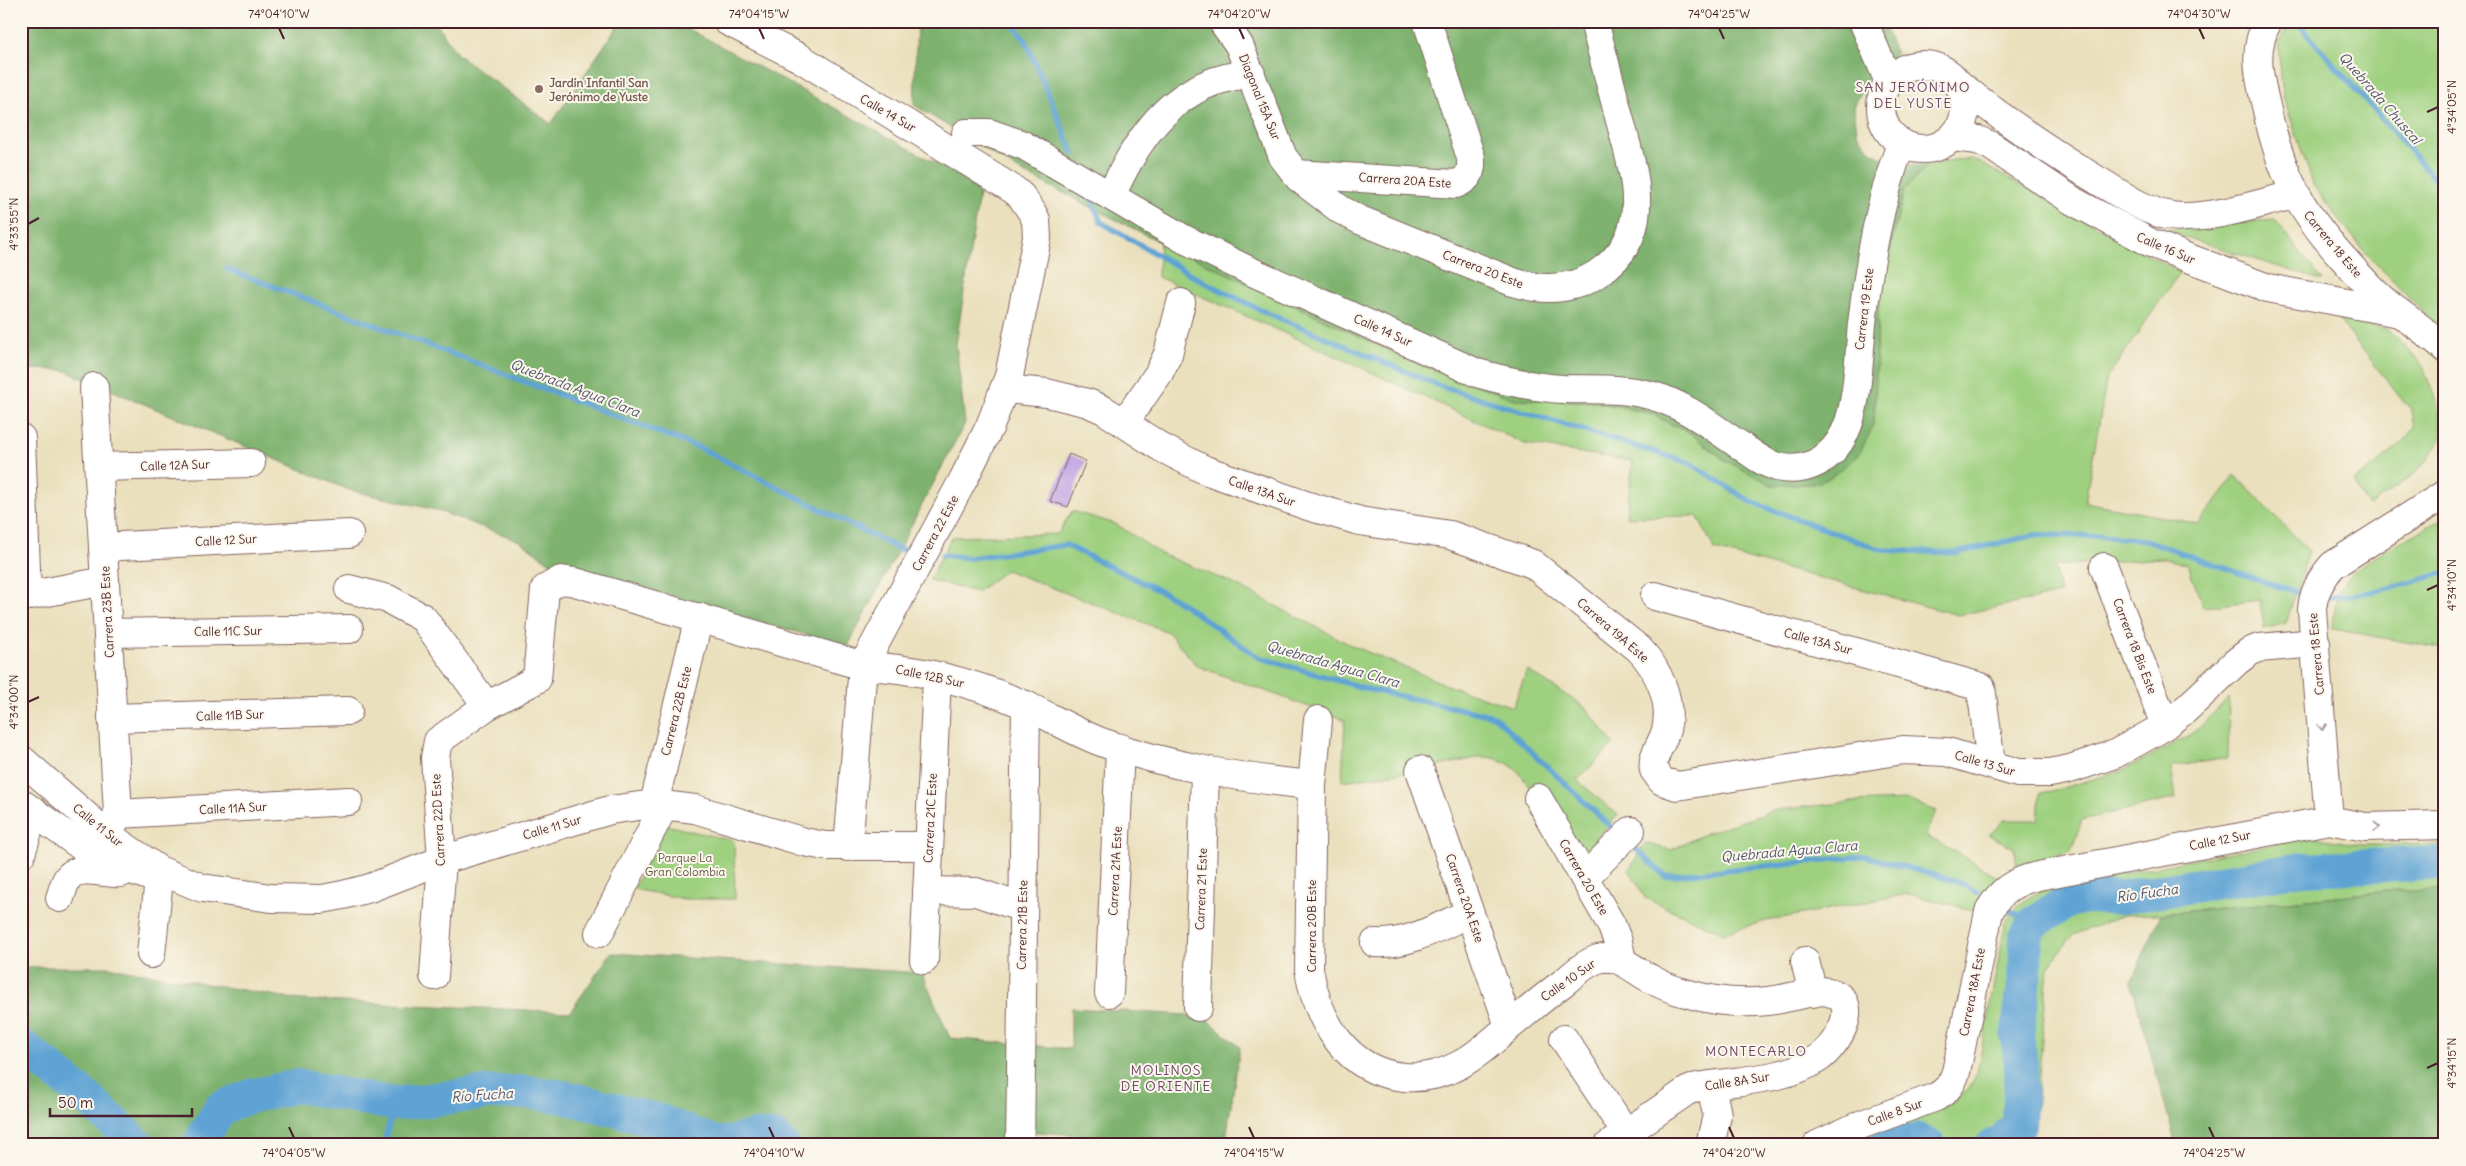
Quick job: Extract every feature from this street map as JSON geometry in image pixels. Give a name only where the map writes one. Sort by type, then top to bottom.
[{"type":"street","name":"Calle 14 Sur","points":[[727,21],[800,58],[1014,190],[1027,204],[1036,220]]},
{"type":"street","name":"Diagonal 15A Sur","points":[[1222,21],[1239,45],[1283,157],[1296,174]]},
{"type":"street","name":"Carrera 20A Este","points":[[1296,174],[1456,184],[1468,176],[1472,170],[1471,158],[1427,21]]},
{"type":"street","name":"Carrera 20 Este","points":[[1296,174],[1311,189],[1360,220],[1513,282],[1539,288],[1552,288],[1579,283],[1591,278],[1612,261],[1628,239],[1636,214],[1638,200],[1634,174],[1594,21]]},
{"type":"street","points":[[1863,21],[1889,82]]},
{"type":"street","name":"Carrera 18 Este","points":[[2268,21],[2258,50],[2259,76],[2279,161],[2295,195],[2312,222],[2366,284],[2399,313],[2445,348]]},
{"type":"street","points":[[1959,84],[1965,96],[1966,111],[1962,125],[1954,137],[1942,145],[1928,149],[1914,148],[1901,144],[1889,133],[1883,120],[1882,94],[1889,82],[1899,72],[1911,66],[1925,65],[1938,67],[1950,74],[1959,84],[2036,143],[2126,197],[2160,213],[2181,217],[2206,215],[2295,195]]},
{"type":"street","points":[[1111,196],[1131,154],[1154,123],[1168,109],[1210,85],[1237,75],[1251,74]]},
{"type":"street","name":"Calle 14 Sur","points":[[966,133],[989,133],[1023,145],[1184,239],[1248,270],[1477,373],[1544,388],[1603,388],[1638,392],[1688,410],[1764,462],[1777,467],[1790,468],[1816,465]]},
{"type":"street","name":"Calle 16 Sur","points":[[1954,137],[1978,140],[1991,146],[2073,201],[2126,230],[2186,257],[2268,288],[2399,313]]},
{"type":"street","name":"Carrera 19 Este","points":[[1816,465],[1840,442],[1850,419],[1869,268],[1881,205],[1901,144]]},
{"type":"street","name":"Carrera 22 Este","points":[[848,846],[863,666],[990,426],[1004,389],[1036,249],[1036,220]]},
{"type":"street","points":[[1124,423],[1159,373],[1168,354],[1181,303]]},
{"type":"street","name":"Carrera 23B Este","points":[[94,387],[112,718],[113,825]]},
{"type":"street","name":"Calle 13A Sur","points":[[1004,389],[1068,397],[1104,410],[1162,448],[1227,479],[1360,521],[1450,535],[1533,564]]},
{"type":"street","points":[[21,438],[24,596],[105,581]]},
{"type":"street","name":"Calle 12A Sur","points":[[99,467],[251,463]]},
{"type":"street","name":"Carrera 18 Este","points":[[2329,820],[2313,602],[2322,578],[2333,564],[2445,494]]},
{"type":"street","name":"Calle 12 Sur","points":[[103,547],[349,534]]},
{"type":"street","name":"Carrera 19A Este","points":[[1533,564],[1651,661],[1662,686],[1667,714],[1666,729],[1655,752],[1654,770],[1662,781],[1678,786]]},
{"type":"street","name":"Carrera 18 Bis Este","points":[[2104,567],[2166,725]]},
{"type":"street","name":"Calle 12B Sur","points":[[487,706],[537,679],[545,589],[561,580],[575,582],[699,617],[863,666],[882,667],[937,677],[992,692],[1026,705],[1082,733],[1120,748],[1205,770],[1247,778],[1312,785]]},
{"type":"street","points":[[349,590],[388,599],[423,618],[487,706]]},
{"type":"street","name":"Calle 13A Sur","points":[[1655,596],[1981,687],[1991,764]]},
{"type":"street","name":"Carrera 22B Este","points":[[599,933],[659,804],[699,617]]},
{"type":"street","name":"Calle 11C Sur","points":[[108,633],[349,629]]},
{"type":"street","name":"Calle 13 Sur","points":[[1678,786],[1903,750],[1947,752],[2018,773],[2070,769],[2115,754],[2166,725],[2249,652],[2260,648],[2316,643]]},
{"type":"street","name":"Carrera 21C Este","points":[[924,960],[937,677]]},
{"type":"street","name":"Carrera 21B Este","points":[[1020,1145],[1026,705]]},
{"type":"street","name":"Carrera 22D Este","points":[[434,976],[442,860],[435,758],[438,741],[487,706]]},
{"type":"street","name":"Calle 11B Sur","points":[[112,718],[348,711]]},
{"type":"street","points":[[1312,785],[1318,720]]},
{"type":"street","name":"Carrera 21A Este","points":[[1109,993],[1120,748]]},
{"type":"street","name":"Calle 11 Sur","points":[[21,759],[113,825],[170,880]]},
{"type":"street","name":"Carrera 21 Este","points":[[1198,1007],[1205,770]]},
{"type":"street","name":"Carrera 20A Este","points":[[1420,770],[1510,1026]]},
{"type":"street","name":"Carrera 20B Este","points":[[1312,785],[1309,969],[1312,986],[1323,1018],[1340,1044],[1351,1055]]},
{"type":"street","name":"Carrera 20 Este","points":[[1538,798],[1611,924],[1622,960]]},
{"type":"street","name":"Calle 11A Sur","points":[[113,825],[348,801]]},
{"type":"street","name":"Calle 11 Sur","points":[[27,807],[98,858],[132,871],[202,888],[271,898],[322,899],[370,888],[442,860],[610,810],[659,804],[695,809],[804,842],[848,846],[929,846]]},
{"type":"street","points":[[21,854],[27,807]]},
{"type":"street","name":"Calle 12 Sur","points":[[2001,894],[2027,878],[2329,820],[2365,827],[2445,825]]},
{"type":"street","points":[[1584,878],[1631,832]]},
{"type":"street","points":[[60,898],[67,878],[73,874],[84,871],[112,874],[132,871]]},
{"type":"street","points":[[151,954],[170,880]]},
{"type":"street","points":[[927,891],[976,892],[1022,908]]},
{"type":"street","name":"Carrera 18A Este","points":[[1946,1092],[1956,1072],[1990,912],[2001,894]]},
{"type":"street","points":[[1375,942],[1398,942],[1410,939],[1470,913]]},
{"type":"street","name":"Calle 10 Sur","points":[[1351,1055],[1370,1068],[1391,1075],[1420,1077],[1434,1075],[1461,1066],[1589,963],[1609,958],[1622,960]]},
{"type":"street","points":[[1622,960],[1665,986],[1682,992],[1720,1000],[1762,1002],[1809,993],[1805,962]]},
{"type":"street","name":"Calle 8A Sur","points":[[1618,1139],[1687,1091],[1711,1085],[1776,1075],[1806,1066],[1825,1053],[1839,1036],[1846,1023],[1843,1004],[1831,992],[1809,993]]},
{"type":"street","points":[[1564,1039],[1618,1139]]},
{"type":"street","points":[[1710,1145],[1716,1115],[1711,1085]]},
{"type":"street","name":"Calle 8 Sur","points":[[1817,1145],[1860,1125],[1946,1092]]},
{"type":"green space","points":[[21,21],[435,21],[457,54],[551,124],[621,21],[674,21],[980,187],[956,344],[965,423],[848,646],[556,567],[520,541],[436,510],[349,490],[63,370],[21,369]]},
{"type":"green space","points":[[785,21],[812,21],[805,32]]},
{"type":"green space","points":[[917,21],[1882,21],[1896,54],[1868,77],[1854,107],[1857,133],[1869,149],[1891,164],[1927,166],[1904,190],[1879,297],[1874,425],[1858,456],[1828,479],[1814,484],[1772,485],[1726,461],[1690,433],[1648,413],[1600,402],[1515,399],[1418,364],[1160,242],[1020,171],[914,105]]},
{"type":"green space","points":[[2292,21],[2445,21],[2445,334],[2364,251],[2314,187],[2283,96],[2278,44]]},
{"type":"green space","points":[[1973,159],[2180,272],[2107,378],[2085,502],[2199,524],[2235,475],[2309,551],[2286,623],[2264,629],[2260,600],[2203,607],[2188,565],[2164,558],[2055,566],[2060,594],[1958,615],[1715,550],[1697,516],[1626,517],[1633,461],[1525,444],[1358,366],[1158,277],[1160,242],[1418,364],[1648,413],[1690,433],[1726,461],[1874,425],[1879,297],[1904,190],[1927,166],[1953,160]]},
{"type":"green space","points":[[2275,220],[2323,281],[2163,230]]},
{"type":"green space","points":[[2338,319],[2389,329],[2423,366],[2440,412],[2442,440],[2416,473],[2369,506],[2353,482],[2397,448],[2414,428],[2411,410]]},
{"type":"green space","points":[[1072,511],[1116,524],[1161,554],[1230,582],[1353,646],[1452,687],[1513,707],[1527,670],[1586,708],[1614,744],[1577,780],[1618,815],[1575,862],[1538,798],[1518,771],[1507,763],[1494,758],[1481,757],[1420,770],[1342,781],[1345,720],[1197,666],[1168,632],[1006,570],[977,592],[929,580],[952,537],[1058,534]]},
{"type":"green space","points":[[2445,516],[2445,649],[2333,629],[2338,594],[2351,574],[2375,556]]},
{"type":"green space","points":[[2229,698],[2228,758],[2171,767],[2176,798],[2082,820],[2071,851],[2017,866],[2014,848],[1989,835],[2004,820],[2038,820],[2040,793],[2124,770],[2192,734]]},
{"type":"green space","points":[[1908,800],[1936,811],[1925,836],[1955,851],[1999,878],[1973,910],[1908,894],[1766,921],[1723,933],[1645,898],[1629,870],[1645,843],[1671,850],[1706,833],[1776,810],[1851,802]]},
{"type":"green space","name":"Parque La Gran Colombia","points":[[666,825],[734,841],[735,899],[685,899],[633,889]]},
{"type":"green space","points":[[2312,837],[2363,845],[2445,844],[2445,891],[2396,890],[2161,914],[2124,915],[2073,935],[2048,967],[2036,1112],[2014,1145],[1843,1145],[1952,1103],[1969,1089],[1977,1073],[2006,920],[2021,904],[2034,894],[2071,883]]},
{"type":"green space","points":[[2396,890],[2445,891],[2445,1145],[2176,1145],[2131,982],[2161,914]]},
{"type":"green space","points":[[611,953],[922,973],[950,1038],[1071,1049],[1071,1008],[1203,1016],[1240,1047],[1225,1145],[1007,1130],[1008,1145],[21,1145],[21,967],[109,967],[300,1000],[570,1012]]},
{"type":"building","points":[[1069,454],[1086,461],[1068,507],[1050,501]]},
{"type":"waterway","points":[[1009,21],[1025,39],[1073,153]]},
{"type":"waterway","name":"Quebrada Chuscal","points":[[2296,21],[2445,191]]},
{"type":"waterway","points":[[1090,196],[1101,222],[1204,282],[1265,312],[1440,386],[1690,463],[1751,502],[1882,550],[1956,553],[2035,535],[2103,536],[2146,540],[2276,586],[2301,592]]},
{"type":"waterway","name":"Quebrada Agua Clara","points":[[227,269],[700,448],[899,549],[906,550]]},
{"type":"waterway","name":"Quebrada Agua Clara","points":[[942,555],[970,558],[1066,545],[1174,598],[1258,657],[1367,689],[1494,716],[1612,828]]},
{"type":"waterway","points":[[2330,597],[2360,594],[2389,588],[2445,572]]},
{"type":"waterway","name":"Quebrada Agua Clara","points":[[1636,849],[1665,876],[1864,856],[1956,881],[1979,893]]},
{"type":"waterway","name":"Río Fucha","points":[[1992,1145],[2002,1141],[2019,1125],[2021,1063],[2017,1037],[2025,977],[2026,935],[2033,923],[2068,901],[2086,897],[2116,898],[2303,869],[2445,863]]},
{"type":"waterway","name":"Quebrada Agua Clara","points":[[2009,910],[2033,923]]},
{"type":"waterway","name":"Río Fucha","points":[[21,1045],[86,1097],[138,1145]]},
{"type":"waterway","name":"Río Fucha","points":[[198,1145],[221,1108],[251,1096],[298,1086],[395,1104],[486,1093],[525,1092],[564,1097],[660,1121],[715,1143],[730,1143],[753,1137],[774,1137],[782,1145]]},
{"type":"waterway","points":[[383,1145],[395,1104]]},
{"type":"waterway","name":"Río Fucha","points":[[1887,1145],[1918,1140],[1929,1145]]},
{"type":"place","name":"Jardín Infantil San Jerónimo de Yuste","points":[[539,89]]},
{"type":"district","name":"SAN JERÓNIMO DEL YUSTE","points":[[1913,95]]},
{"type":"district","name":"MONTECARLO","points":[[1756,1051]]},
{"type":"district","name":"MOLINOS DE ORIENTE","points":[[1166,1078]]}]
